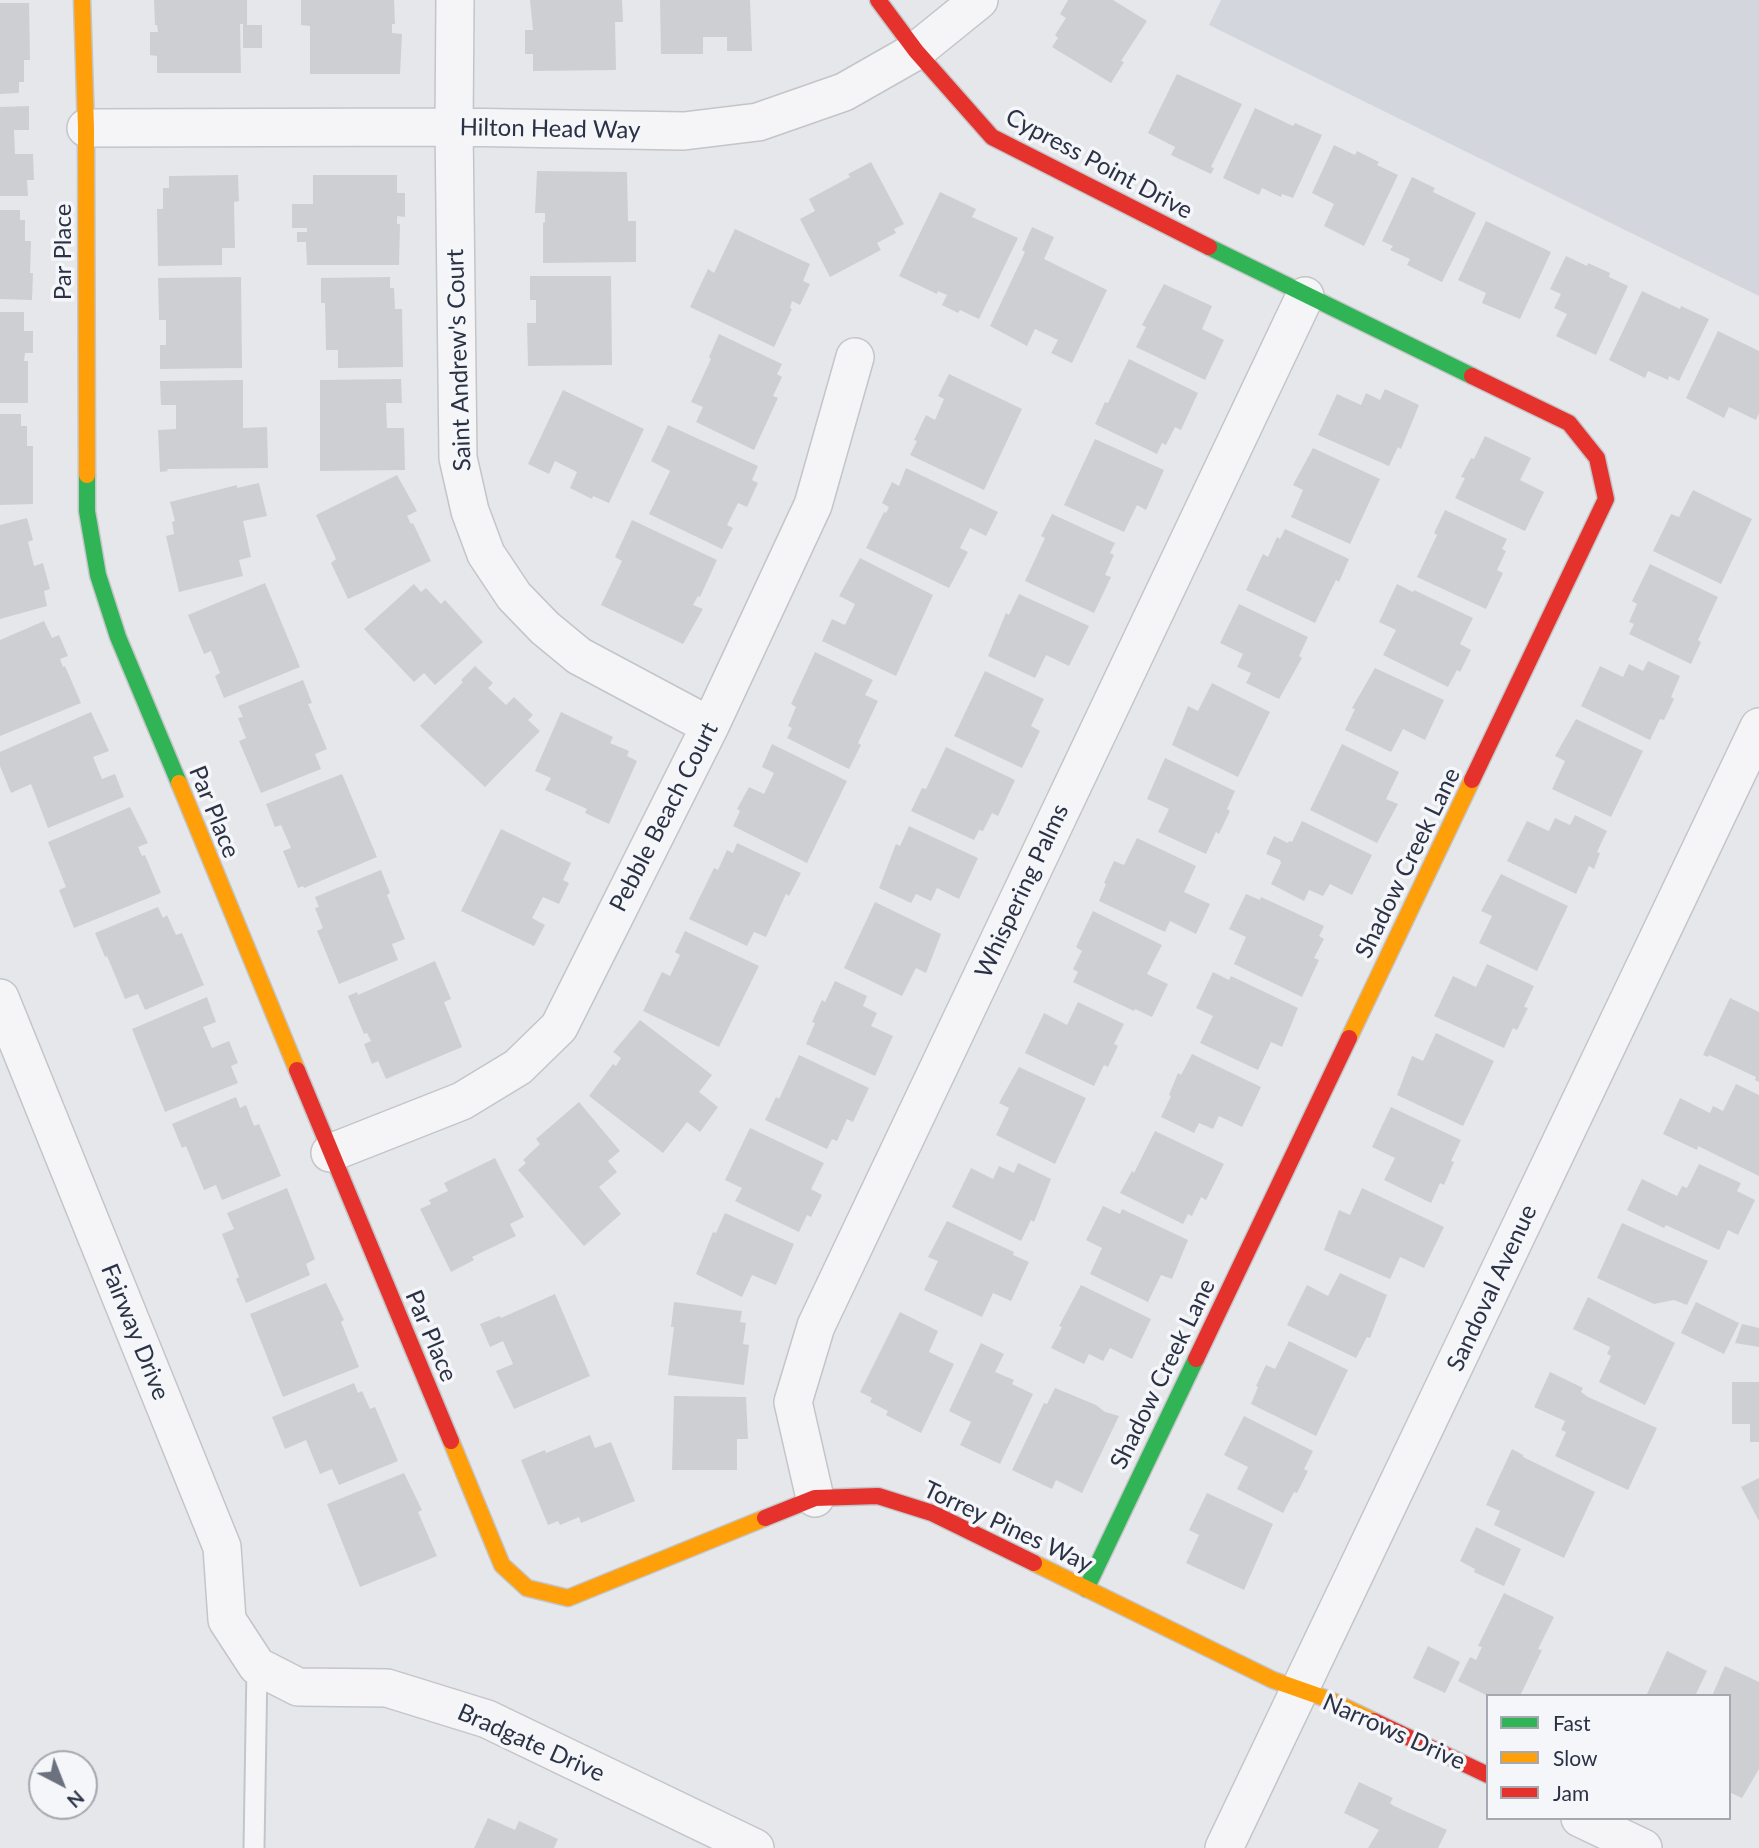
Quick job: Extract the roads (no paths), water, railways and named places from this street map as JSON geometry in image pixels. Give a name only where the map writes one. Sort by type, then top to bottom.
[{"type":"street","name":"Par Place","points":[[82,0],[86,128],[87,510],[98,575],[118,637],[502,1565],[527,1588]]},
{"type":"street","name":"Saint Andrew's Court","points":[[455,0],[453,127],[458,458],[470,511],[486,554],[514,596],[545,628],[579,656],[710,726]]},
{"type":"street","name":"Cypress Point Drive","points":[[878,0],[916,51],[992,137],[1305,296]]},
{"type":"street","name":"Hilton Head Way","points":[[86,128],[453,127],[684,131],[758,122],[844,92],[916,51],[979,0]]},
{"type":"street","name":"Whispering Palms","points":[[815,1498],[793,1402],[816,1326],[1305,296]]},
{"type":"street","name":"Shadow Creek Lane","points":[[1086,1589],[1606,499],[1597,458],[1569,423],[1305,296]]},
{"type":"street","name":"Pebble Beach Court","points":[[330,1153],[462,1101],[518,1067],[559,1027],[710,726],[813,505],[855,358]]},
{"type":"street","name":"Sandoval Avenue","points":[[1224,1848],[1759,727]]},
{"type":"street","name":"Fairway Drive","points":[[0,998],[222,1547],[227,1620],[257,1666]]},
{"type":"street","name":"Torrey Pines Way","points":[[527,1588],[568,1598],[815,1498],[878,1496],[932,1513],[1273,1681],[1300,1691]]},
{"type":"street","name":"Bradgate Drive","points":[[257,1666],[298,1687],[387,1688],[487,1719],[755,1848]]},
{"type":"street","name":"Narrows Drive","points":[[1300,1691],[1330,1700],[1486,1774]]},
{"type":"street","points":[[1584,1820],[1643,1848]]},
{"type":"lane","points":[[254,1848],[257,1666]]}]
